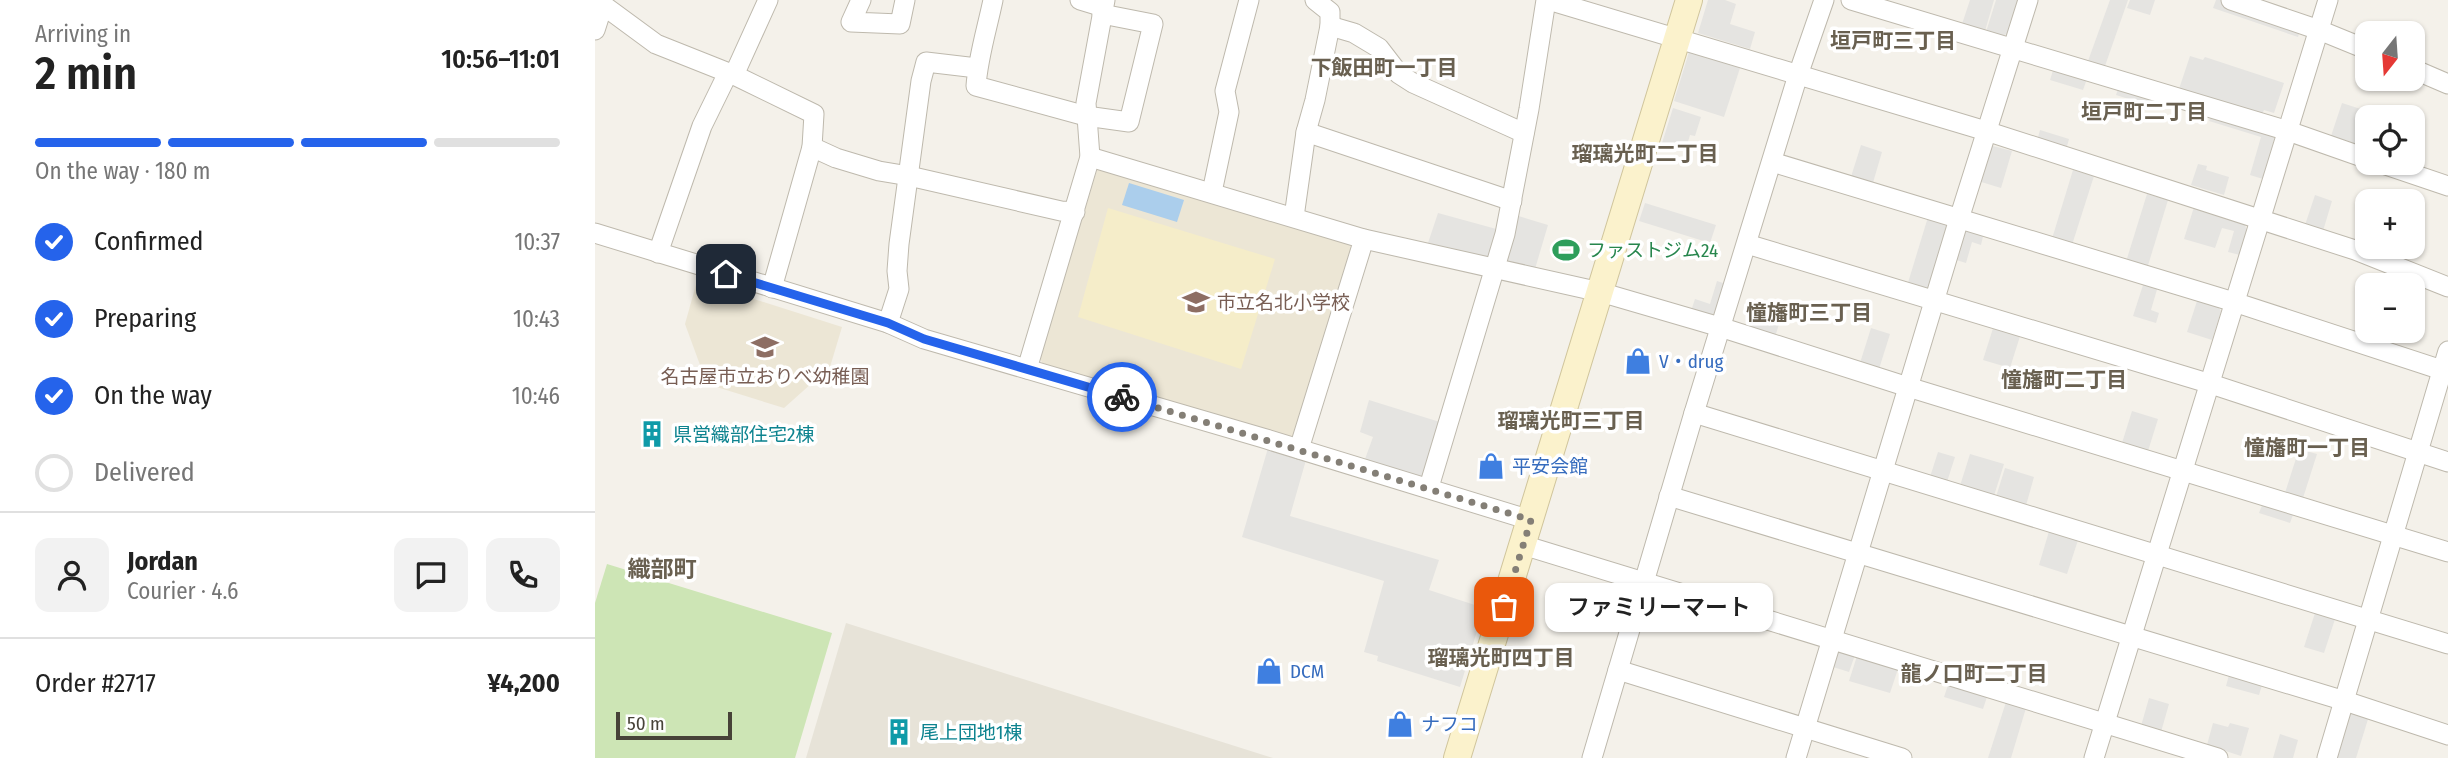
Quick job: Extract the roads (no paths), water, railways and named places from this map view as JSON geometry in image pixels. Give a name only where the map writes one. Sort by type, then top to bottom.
[{"type":"street","points":[[862,0],[851,22],[900,24],[905,0]]},
{"type":"street","points":[[993,0],[977,68],[976,86],[1086,116],[1129,122],[1153,24],[1080,0]]},
{"type":"street","points":[[1212,192],[1230,112],[1224,92],[1249,0]]},
{"type":"street","points":[[1294,217],[1306,132],[1330,26],[1330,12],[1315,0]]},
{"type":"street","points":[[1429,488],[1496,269],[1512,201],[1547,0],[1986,131],[2355,250],[2448,287]]},
{"type":"street","points":[[1457,758],[1689,0]]},
{"type":"street","points":[[1597,757],[1643,582],[1798,75],[1824,0]]},
{"type":"street","points":[[1851,0],[2288,131],[2355,154]]},
{"type":"street","points":[[1796,758],[2028,0]]},
{"type":"street","points":[[2231,0],[2355,45]]},
{"type":"street","points":[[2094,758],[2328,0]]},
{"type":"street","points":[[658,253],[702,126],[731,74],[760,3]]},
{"type":"street","points":[[595,30],[603,5],[656,44],[731,74],[814,114],[812,147],[772,288]]},
{"type":"street","points":[[1027,369],[1090,156],[1086,103],[1103,7]]},
{"type":"street","points":[[1330,26],[1354,33],[1379,48],[1399,74],[1413,83],[1524,133]]},
{"type":"street","points":[[888,323],[899,289],[899,244],[921,81],[926,62],[977,68]]},
{"type":"street","points":[[2425,74],[2448,84]]},
{"type":"street","points":[[1306,132],[1512,201]]},
{"type":"street","points":[[812,147],[835,158],[879,171],[1075,212]]},
{"type":"street","points":[[1090,156],[1364,239],[1600,292],[2448,552]]},
{"type":"street","points":[[1772,162],[2234,302],[2446,372]]},
{"type":"street","points":[[2415,175],[2448,186]]},
{"type":"street","points":[[595,233],[888,323],[924,339],[1531,520]]},
{"type":"street","points":[[1299,449],[1364,239]]},
{"type":"street","points":[[1747,244],[2211,384],[2448,462]]},
{"type":"street","points":[[2327,758],[2417,452],[2446,372],[2448,351]]},
{"type":"street","points":[[1694,413],[2448,644]]},
{"type":"street","points":[[1669,496],[2448,735]]},
{"type":"street","points":[[1523,545],[2218,758]]},
{"type":"street","points":[[1618,670],[1902,758]]},
{"type":"water","points":[[1129,183],[1184,200],[1177,222],[1122,205]]},
{"type":"place","name":"ファストジム24","points":[[1566,250]]},
{"type":"place","name":"市立名北小学校","points":[[1196,302]]},
{"type":"place","name":"名古屋市立おりべ幼稚園","points":[[765,347]]},
{"type":"place","name":"V・drug","points":[[1638,361]]},
{"type":"place","name":"県営織部住宅2棟","points":[[652,434]]},
{"type":"place","name":"平安会館","points":[[1491,466]]},
{"type":"place","name":"ファミリーマート","points":[[1504,607]]},
{"type":"place","name":"DCM","points":[[1269,671]]},
{"type":"place","name":"ナフコ","points":[[1400,724]]},
{"type":"place","name":"尾上団地1棟","points":[[899,732]]},
{"type":"district","name":"垣戸町三丁目","points":[[1893,41]]},
{"type":"district","name":"下飯田町一丁目","points":[[1384,68]]},
{"type":"district","name":"垣戸町二丁目","points":[[2144,112]]},
{"type":"district","name":"瑠璃光町二丁目","points":[[1645,154]]},
{"type":"district","name":"憧旛町三丁目","points":[[1809,313]]},
{"type":"district","name":"憧旛町二丁目","points":[[2064,380]]},
{"type":"district","name":"瑠璃光町三丁目","points":[[1571,421]]},
{"type":"district","name":"憧旛町一丁目","points":[[2307,448]]},
{"type":"district","name":"織部町","points":[[662,569]]},
{"type":"district","name":"瑠璃光町四丁目","points":[[1501,658]]},
{"type":"district","name":"龍ノ口町二丁目","points":[[1974,674]]}]
